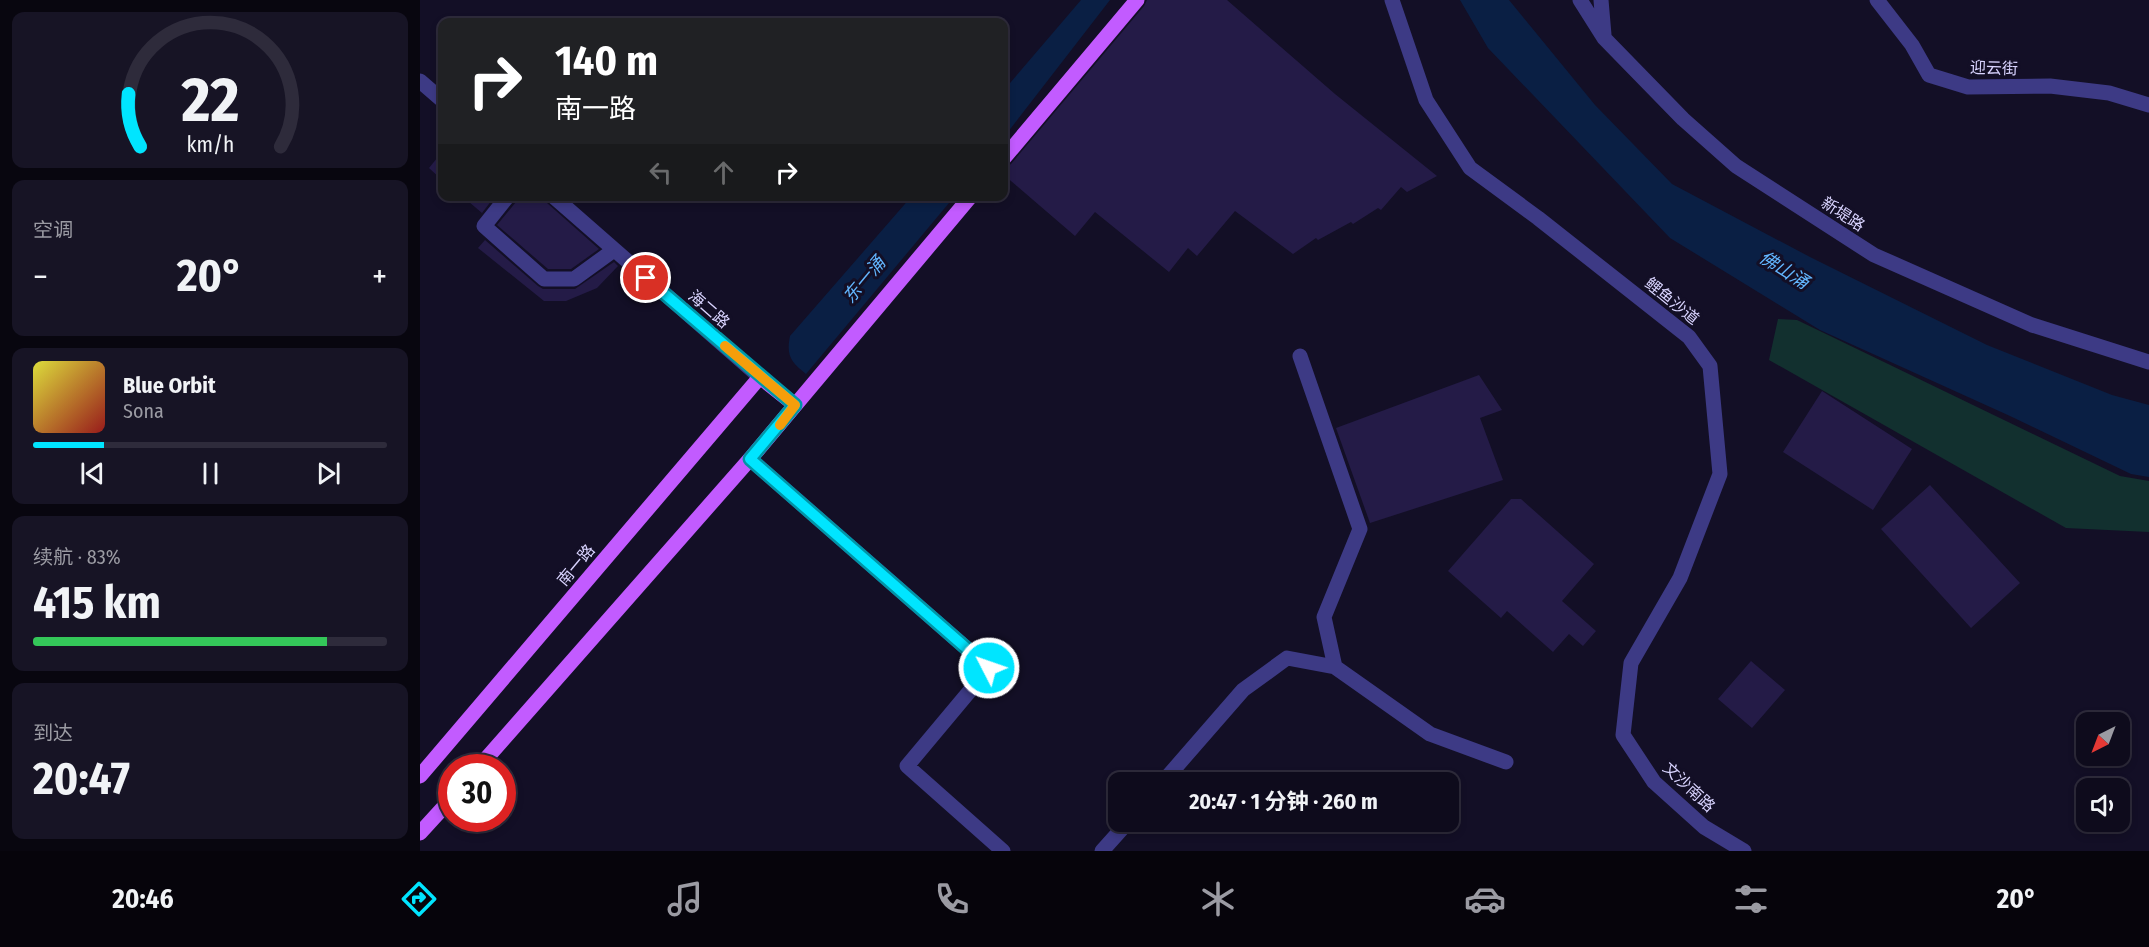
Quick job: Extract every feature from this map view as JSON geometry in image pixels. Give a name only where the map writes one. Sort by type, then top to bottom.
[{"type":"main road","points":[[1008,153],[1137,0]]},
{"type":"main road","points":[[490,754],[750,459],[967,201]]},
{"type":"main road","points":[[760,377],[795,405]]},
{"type":"main road","name":"南一路","points":[[420,776],[760,377]]},
{"type":"main road","points":[[420,833],[438,813]]},
{"type":"street","name":"鲤鱼沙道","points":[[1392,0],[1426,100],[1470,168],[1538,218],[1689,337],[1710,366],[1720,474],[1680,578],[1631,663],[1623,735]]},
{"type":"street","name":"新堤路","points":[[1580,0],[1604,38],[1683,119],[1736,166],[1874,255],[2032,325],[2149,362]]},
{"type":"street","points":[[1601,0],[1604,38]]},
{"type":"street","name":"迎云街","points":[[1877,0],[1912,45],[1929,75],[1968,87],[2050,87],[2109,93],[2149,105]]},
{"type":"street","points":[[420,81],[438,97]]},
{"type":"street","points":[[504,201],[484,226],[544,279],[574,279],[614,250]]},
{"type":"street","name":"海二路","points":[[559,201],[760,377]]},
{"type":"street","points":[[1300,356],[1360,529],[1323,617],[1335,667]]},
{"type":"street","points":[[750,459],[989,668],[907,766],[1003,851]]},
{"type":"street","points":[[1172,772],[1244,690],[1287,658],[1335,667],[1430,734],[1506,762]]},
{"type":"street","name":"文沙南路","points":[[1623,735],[1654,782],[1704,827],[1744,851]]},
{"type":"street","points":[[1102,851],[1119,832]]},
{"type":"green space","points":[[1778,319],[1797,320],[2120,476],[2149,481],[2149,532],[2066,528],[1769,360]]},
{"type":"water","points":[[1081,0],[1110,0],[1008,132],[1008,85]]},
{"type":"water","name":"佛山涌","points":[[1460,0],[1509,0],[1595,105],[1672,184],[1810,257],[1987,345],[2112,395],[2149,405],[2149,477],[2131,474],[1820,330],[1670,238],[1488,48]]},
{"type":"water","name":"东一涌","points":[[908,201],[951,201],[806,374],[789,354],[790,336]]},
{"type":"building","points":[[1147,0],[1227,0],[1335,94],[1437,176],[1407,192],[1401,187],[1381,210],[1378,208],[1353,224],[1351,222],[1318,240],[1316,238],[1293,254],[1235,211],[1197,256],[1188,248],[1169,272],[1095,212],[1075,236],[1008,178],[1008,166]]},
{"type":"building","points":[[438,157],[438,176],[429,168]]},
{"type":"building","points":[[468,201],[491,201],[482,213]]},
{"type":"building","points":[[546,201],[599,249],[571,269],[548,269],[497,225],[516,202]]},
{"type":"building","points":[[485,240],[543,289],[575,289],[614,262],[618,266],[597,288],[566,301],[544,301],[478,248]]},
{"type":"building","points":[[1479,375],[1502,410],[1480,418],[1503,480],[1370,523],[1336,428]]},
{"type":"building","points":[[1822,391],[1912,449],[1873,510],[1783,452]]},
{"type":"building","points":[[1930,485],[2020,583],[1971,628],[1881,529]]},
{"type":"building","points":[[1511,499],[1521,499],[1594,564],[1562,601],[1596,631],[1583,646],[1569,634],[1553,652],[1507,611],[1501,618],[1448,571]]},
{"type":"building","points":[[1751,661],[1785,690],[1752,728],[1718,699]]},
{"type":"slow traffic","points":[[725,346],[795,405],[780,425]]},
{"type":"route","points":[[646,278],[795,405],[750,459],[989,668]]}]
